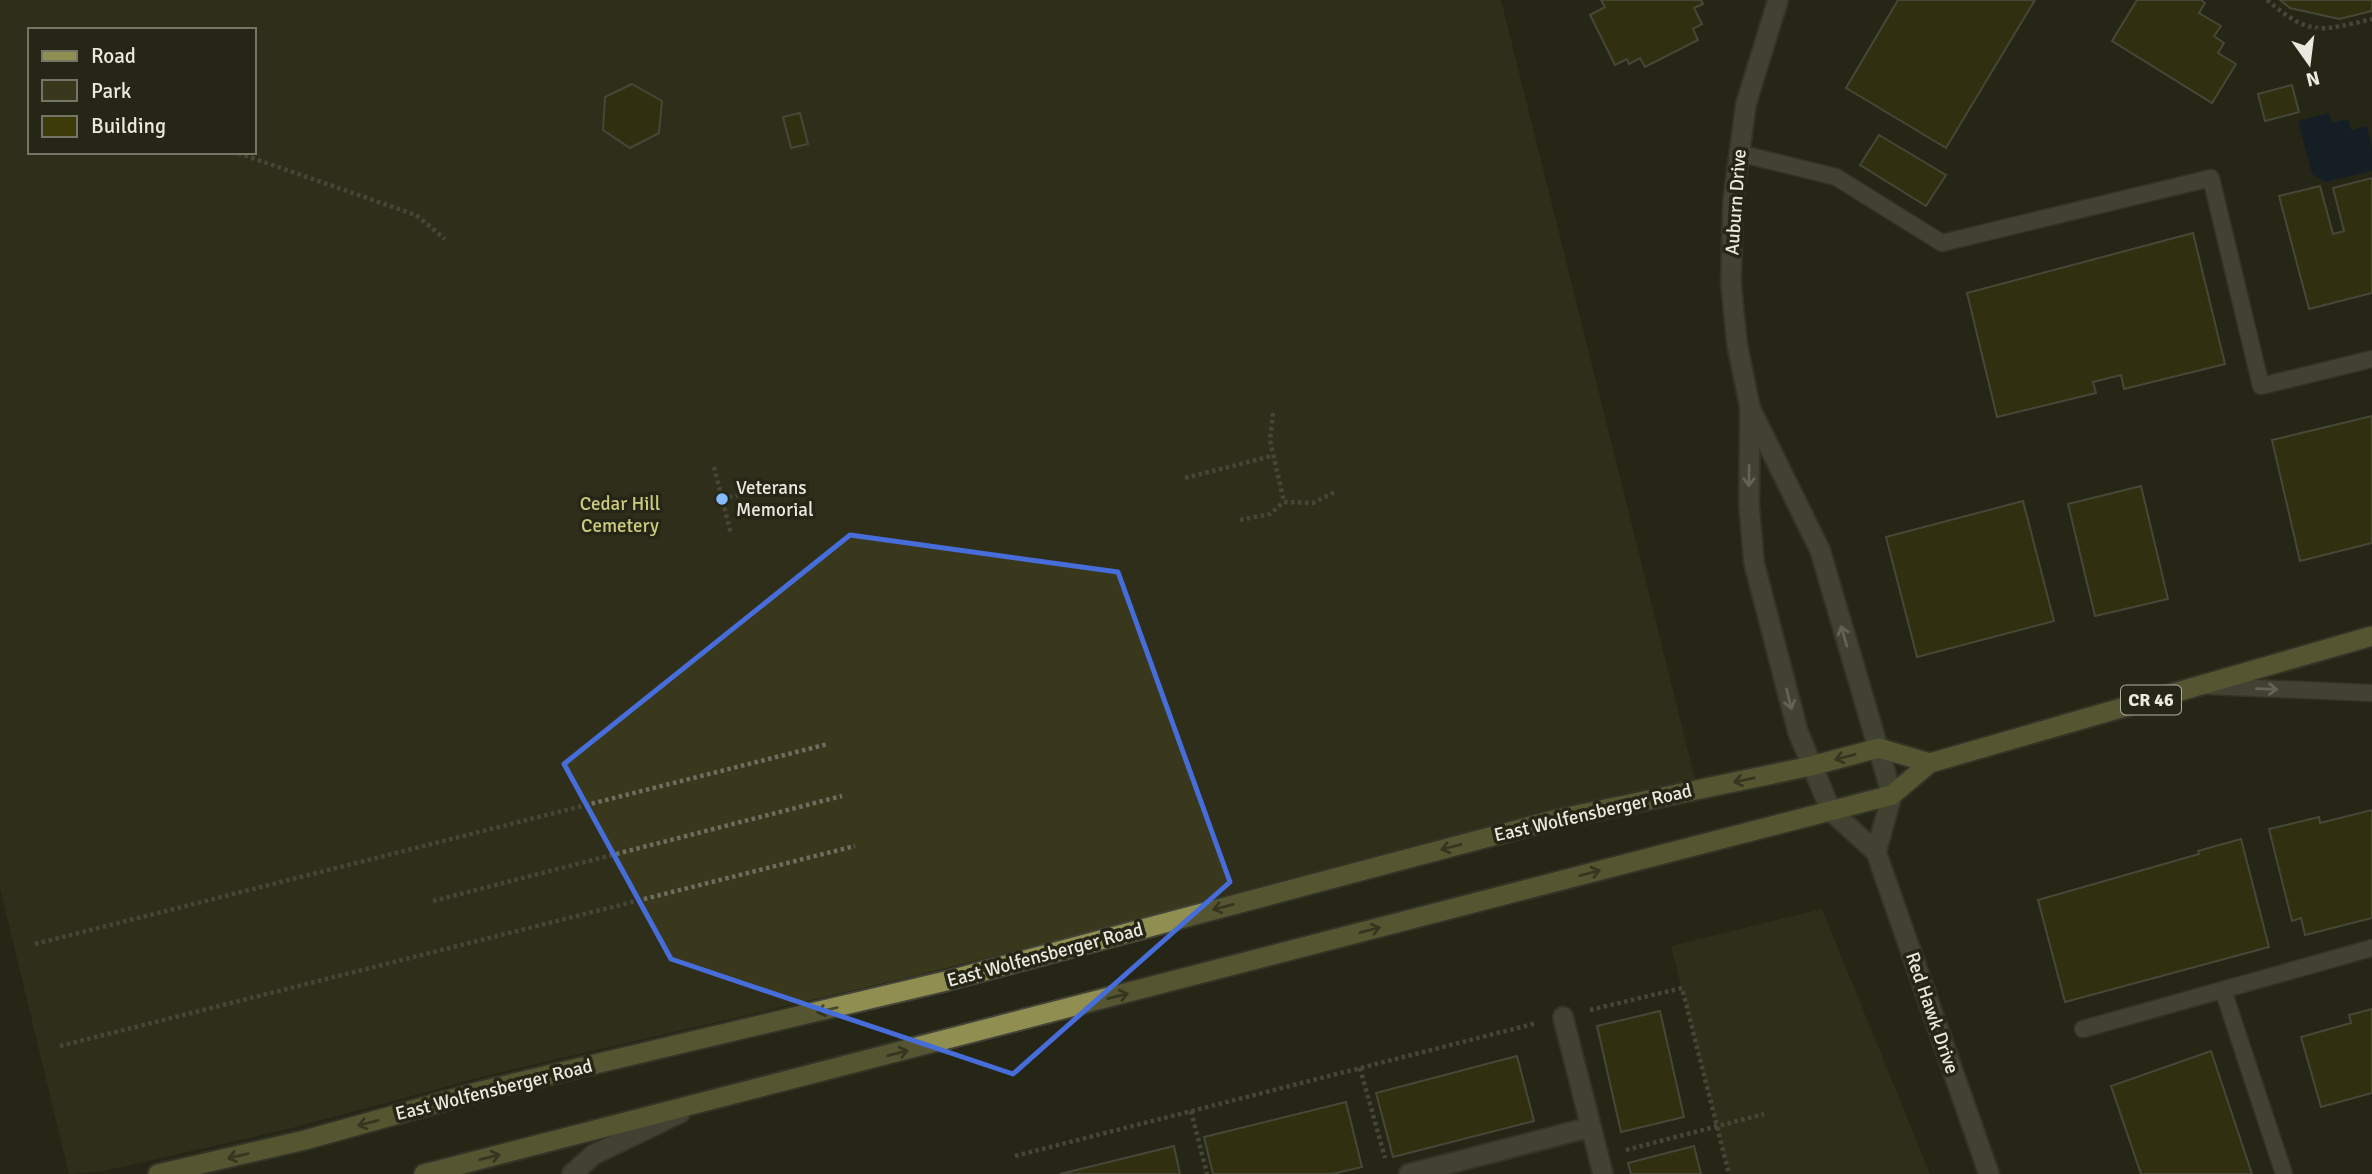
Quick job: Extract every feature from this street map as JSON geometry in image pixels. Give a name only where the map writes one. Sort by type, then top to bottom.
[{"type":"main road","name":"CR 46","points":[[1930,763],[2372,636]]},
{"type":"main road","points":[[1879,748],[1930,763]]},
{"type":"main road","name":"East Wolfensberger Road","points":[[158,1174],[305,1140],[481,1091],[946,981],[1557,819],[1811,766],[1879,748]]},
{"type":"main road","points":[[424,1174],[1892,795],[1930,763]]},
{"type":"street","name":"Auburn Drive","points":[[1778,0],[1758,57],[1738,153],[1733,201],[1731,283],[1737,344],[1750,408],[1749,505],[1754,564],[1798,732],[1831,810]]},
{"type":"street","name":"Auburn Drive","points":[[1750,408],[1820,550],[1892,795]]},
{"type":"street","points":[[1876,852],[1892,795]]},
{"type":"street","name":"Red Hawk Drive","points":[[1831,810],[1876,852],[1989,1174]]},
{"type":"street","points":[[1563,1017],[1601,1166]]},
{"type":"street","points":[[572,1174],[593,1155],[702,1102]]},
{"type":"street","points":[[1409,1174],[1591,1127]]},
{"type":"lane","points":[[1738,153],[1836,177],[1942,243],[2211,178],[2260,386],[2372,359]]},
{"type":"lane","points":[[2199,686],[2372,693]]},
{"type":"lane","points":[[2083,1030],[2372,948]]},
{"type":"lane","points":[[2223,990],[2284,1174]]},
{"type":"path","points":[[2267,0],[2290,19],[2322,30],[2372,19]]},
{"type":"path","points":[[241,154],[416,215],[445,239]]},
{"type":"path","points":[[1273,413],[1272,456],[1284,502]]},
{"type":"path","points":[[1185,478],[1272,456]]},
{"type":"path","points":[[714,467],[731,534]]},
{"type":"path","points":[[722,499],[762,489]]},
{"type":"path","points":[[1240,520],[1270,514],[1284,502],[1314,503],[1335,492]]},
{"type":"path","points":[[35,944],[828,744]]},
{"type":"path","points":[[433,901],[842,796]]},
{"type":"path","points":[[61,1046],[855,846]]},
{"type":"path","points":[[1015,1156],[1682,988],[1729,1174]]},
{"type":"path","points":[[1360,1068],[1386,1161]]},
{"type":"path","points":[[1191,1111],[1207,1174]]},
{"type":"path","points":[[1601,1166],[1717,1126],[1764,1114]]},
{"type":"highlighted area","points":[[850,535],[1118,572],[1230,882],[1013,1074],[671,959],[564,764]]},
{"type":"green space","name":"Cedar Hill Cemetery","points":[[0,0],[1501,0],[1695,779],[915,976],[493,1074],[288,1129],[104,1171],[69,1174],[0,888]]},
{"type":"green space","points":[[1822,909],[1930,1174],[1729,1174],[1671,946]]},
{"type":"water","points":[[2329,113],[2332,123],[2348,119],[2351,130],[2367,126],[2372,147],[2372,171],[2325,182],[2312,174],[2298,121]]},
{"type":"building","points":[[1601,0],[1701,0],[1703,4],[1694,8],[1702,24],[1693,29],[1698,40],[1645,67],[1640,58],[1629,64],[1627,59],[1615,65],[1590,15],[1605,7]]},
{"type":"building","points":[[1898,0],[2035,0],[1946,148],[1846,88]]},
{"type":"building","points":[[2137,0],[2201,0],[2205,3],[2199,13],[2221,26],[2214,36],[2224,43],[2218,53],[2236,64],[2212,103],[2112,41]]},
{"type":"building","points":[[2280,0],[2372,0],[2372,11],[2339,19],[2290,8]]},
{"type":"building","points":[[632,84],[662,101],[659,133],[630,148],[603,130],[605,97]]},
{"type":"building","points":[[2292,85],[2299,112],[2265,121],[2258,94]]},
{"type":"building","points":[[800,113],[808,144],[791,148],[783,117]]},
{"type":"building","points":[[1879,135],[1946,175],[1926,206],[1860,165]]},
{"type":"building","points":[[2372,178],[2372,293],[2309,309],[2279,196],[2320,186],[2333,234],[2344,231],[2333,188]]},
{"type":"building","points":[[2193,233],[2225,364],[2124,389],[2121,375],[2093,382],[2096,393],[1997,417],[1967,293]]},
{"type":"building","points":[[2372,416],[2372,543],[2300,561],[2272,440]]},
{"type":"building","points":[[2141,486],[2168,599],[2095,616],[2068,504]]},
{"type":"building","points":[[2023,501],[2054,621],[1917,657],[1886,537]]},
{"type":"building","points":[[2372,810],[2372,918],[2305,935],[2301,918],[2292,921],[2269,829],[2319,817],[2320,823]]},
{"type":"building","points":[[2241,839],[2269,947],[2065,1002],[2038,900],[2199,854],[2198,851]]},
{"type":"building","points":[[2372,1009],[2372,1093],[2321,1107],[2301,1037],[2351,1023],[2349,1015]]},
{"type":"building","points":[[1660,1011],[1684,1117],[1621,1132],[1597,1026]]},
{"type":"building","points":[[2211,1051],[2252,1174],[2141,1174],[2111,1086]]},
{"type":"building","points":[[1517,1056],[1534,1121],[1393,1157],[1376,1093]]},
{"type":"building","points":[[1346,1102],[1362,1167],[1332,1174],[1213,1174],[1204,1137]]},
{"type":"building","points":[[1174,1146],[1180,1174],[1060,1174]]},
{"type":"building","points":[[1694,1146],[1701,1174],[1631,1174],[1628,1163]]},
{"type":"place","name":"Veterans Memorial","points":[[722,499]]}]
